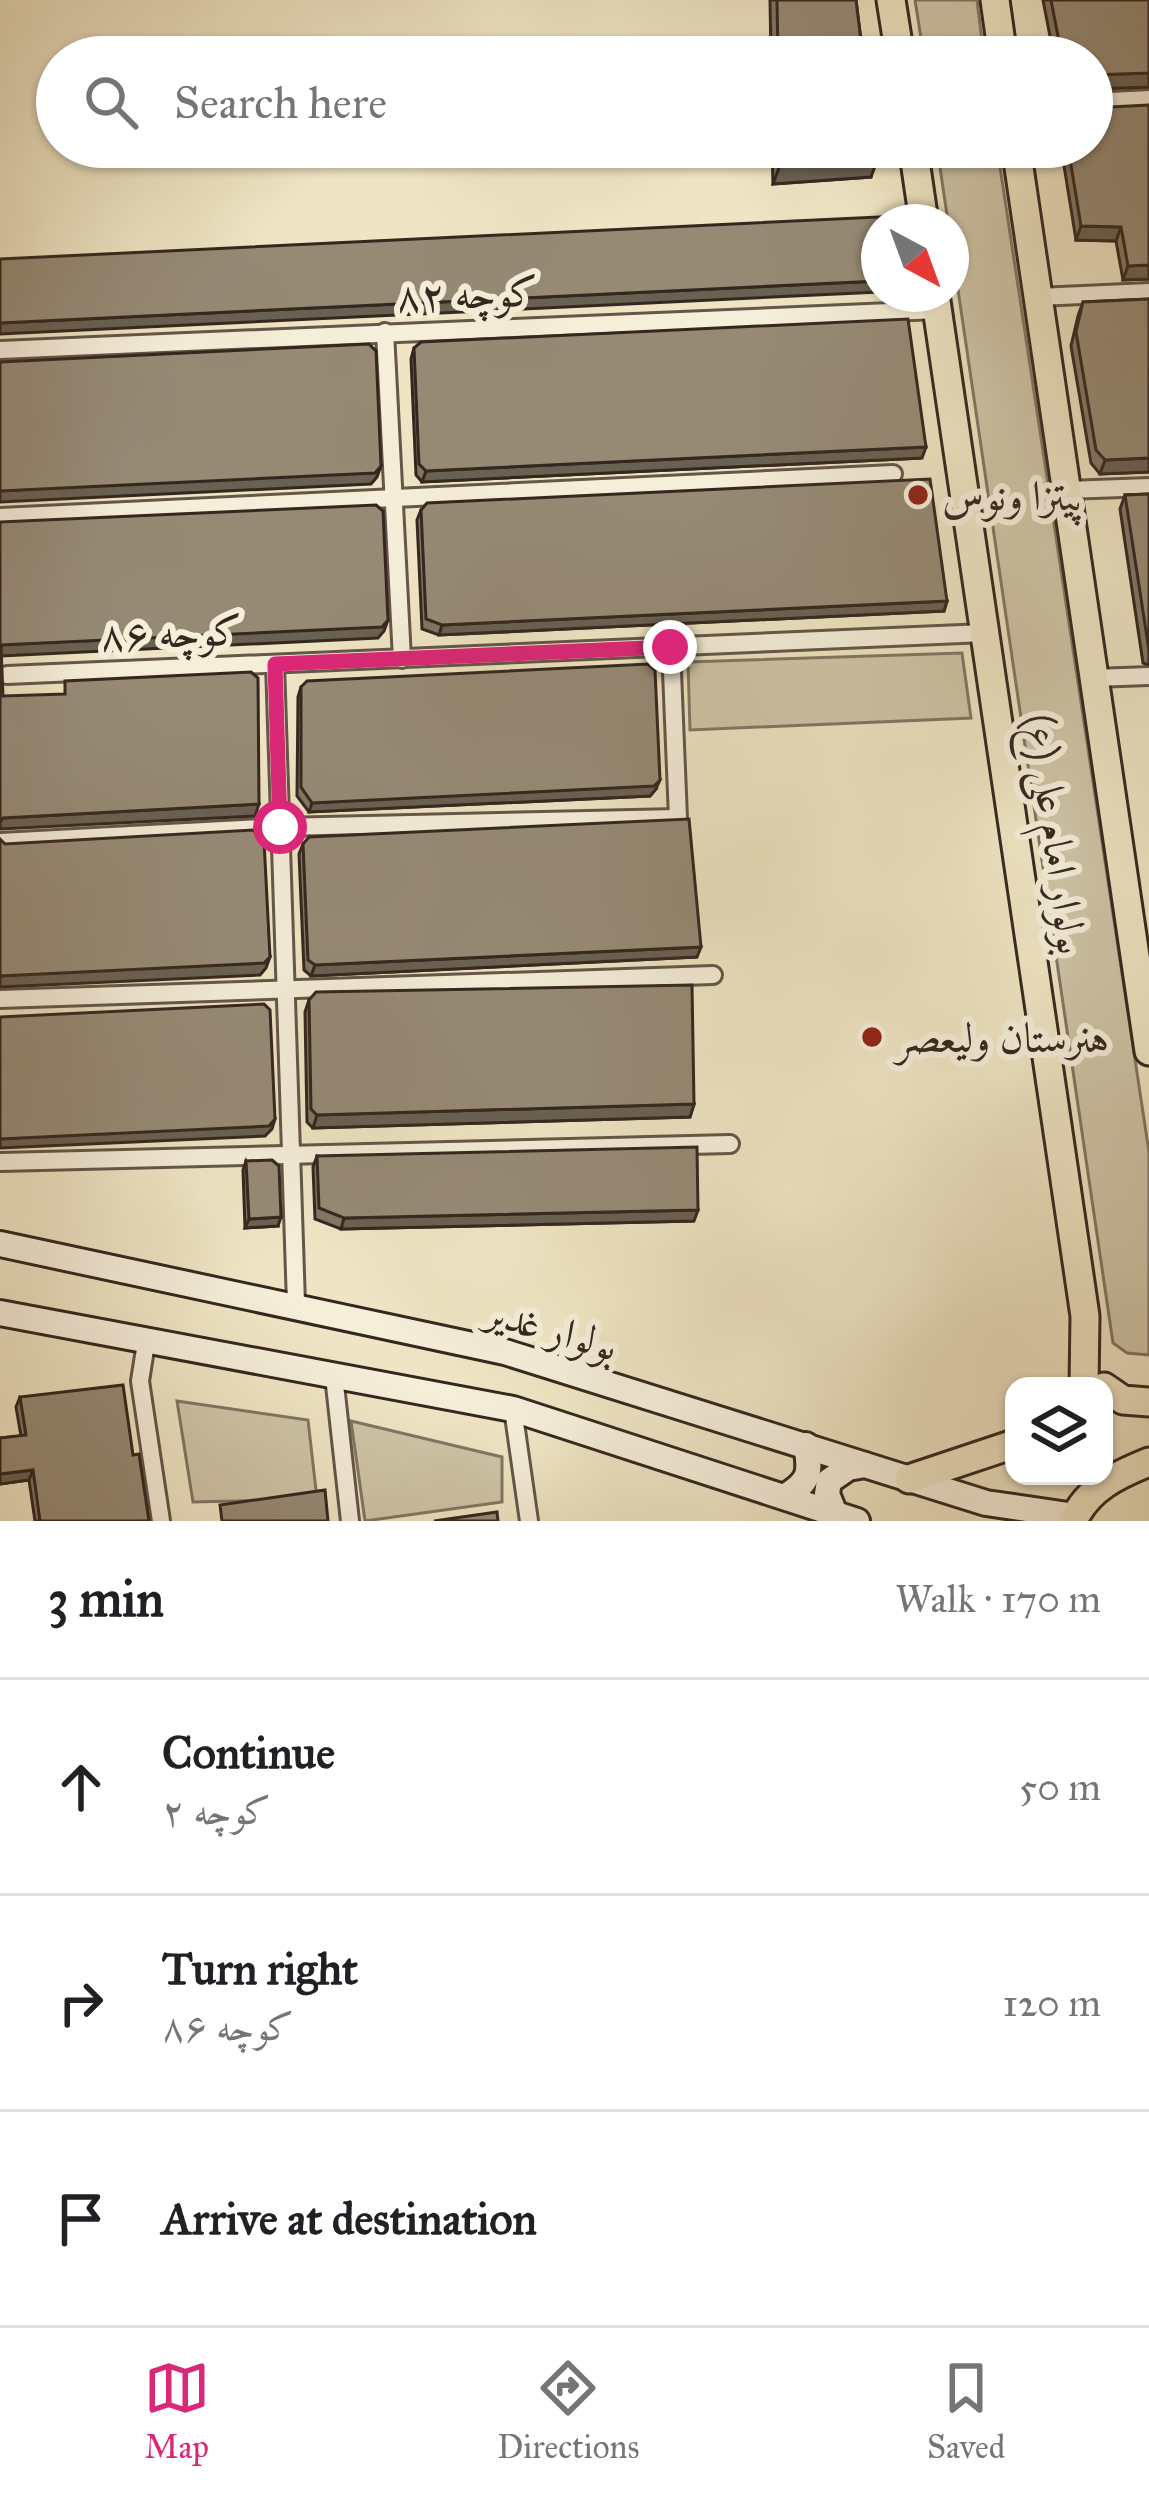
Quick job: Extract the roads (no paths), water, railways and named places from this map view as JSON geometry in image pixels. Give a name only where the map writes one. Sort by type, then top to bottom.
[{"type":"main road","points":[[891,0],[897,36]]},
{"type":"main road","points":[[995,0],[1000,36]]},
{"type":"main road","points":[[916,168],[921,204]]},
{"type":"main road","name":"بولوار امام علی (ع)","points":[[1019,168],[1094,677],[1137,892],[1149,1051]]},
{"type":"main road","name":"بولوار امام علی (ع)","points":[[937,312],[1093,1377]]},
{"type":"main road","points":[[1113,1394],[1123,1400],[1149,1402]]},
{"type":"main road","points":[[909,1479],[1005,1447]]},
{"type":"main road","points":[[1077,1504],[1111,1477],[1149,1462]]},
{"type":"street","points":[[1113,101],[1149,99]]},
{"type":"street","points":[[1038,297],[1149,292]]},
{"type":"street","name":"کوچه ۸۲","points":[[0,350],[861,306]]},
{"type":"street","points":[[386,332],[402,658]]},
{"type":"street","points":[[0,517],[893,474]]},
{"type":"street","points":[[1067,490],[1149,487]]},
{"type":"street","name":"کوچه ۸۶","points":[[7,676],[985,633]]},
{"type":"street","points":[[0,842],[280,827],[678,818],[670,647]]},
{"type":"street","points":[[275,664],[296,1304]]},
{"type":"street","points":[[1094,677],[1149,676]]},
{"type":"street","points":[[0,999],[713,975]]},
{"type":"street","points":[[0,1162],[290,1151],[730,1144]]},
{"type":"street","name":"بولوار غدیر","points":[[0,1244],[505,1352],[986,1503],[1077,1504]]},
{"type":"street","points":[[0,1313],[513,1409],[846,1518]]},
{"type":"street","points":[[146,1343],[140,1381],[161,1521]]},
{"type":"street","points":[[334,1376],[350,1521]]},
{"type":"street","points":[[513,1409],[529,1521]]},
{"type":"street","points":[[786,1496],[805,1484],[811,1471],[806,1445]]},
{"type":"street","points":[[846,1518],[827,1494],[829,1481],[848,1468],[865,1465]]},
{"type":"place","name":"پیتزا ونوس","points":[[918,495]]},
{"type":"place","name":"هنرستان ولیعصر","points":[[872,1037]]}]
